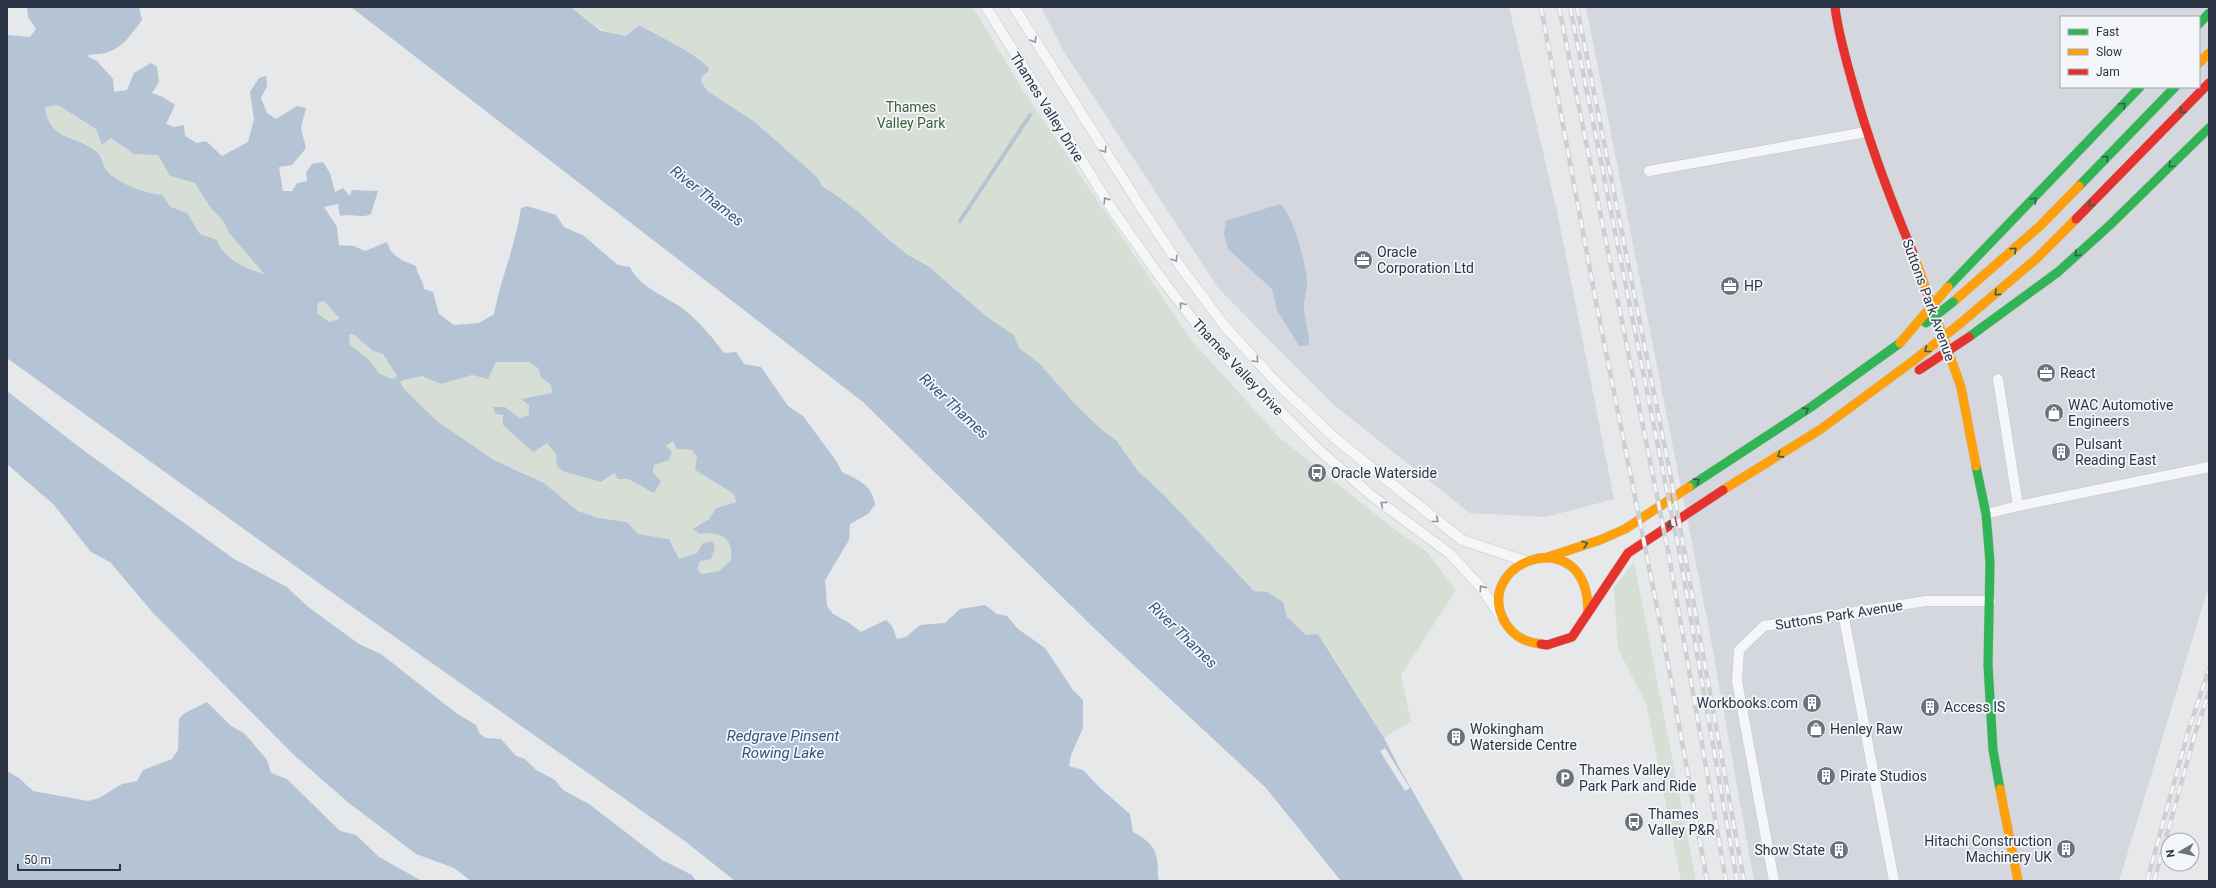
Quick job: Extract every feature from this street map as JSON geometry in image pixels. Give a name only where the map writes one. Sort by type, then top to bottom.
[{"type":"main road","name":"Suttons Park Avenue","points":[[1835,7],[1838,30],[1866,132],[1889,196],[1922,276],[1961,387],[1986,514],[1990,562],[1988,665],[1994,750],[2018,881]]},
{"type":"main road","points":[[2200,23],[2209,13]]},
{"type":"main road","points":[[2200,62],[2209,53]]},
{"type":"main road","points":[[2175,88],[2041,225],[1952,302],[1900,343],[1811,407],[1625,529],[1600,540],[1548,557],[1525,561],[1512,569],[1504,581],[1499,594],[1499,604],[1503,621],[1513,635],[1523,642],[1540,647],[1551,646],[1572,637],[1577,632],[1588,611],[1628,553],[1712,497],[1821,429],[1913,361],[1962,322],[2053,242],[2209,83]]},
{"type":"main road","points":[[1900,343],[1948,287],[1998,238],[2139,88]]},
{"type":"main road","points":[[1869,393],[1919,370],[1969,337],[2058,272],[2110,225],[2209,128]]},
{"type":"main road","points":[[1548,557],[1560,560],[1573,568],[1582,579],[1588,598],[1588,611]]},
{"type":"street","name":"Thames Valley Drive","points":[[986,7],[1031,83],[1112,209],[1163,281],[1209,340],[1318,448],[1372,496],[1449,553],[1480,586],[1503,621]]},
{"type":"street","name":"Thames Valley Drive","points":[[1014,7],[1137,201],[1180,266],[1227,329],[1279,385],[1337,440],[1462,540],[1525,561]]},
{"type":"street","points":[[1649,171],[1866,132]]},
{"type":"street","points":[[1998,379],[2018,506]]},
{"type":"street","points":[[1986,514],[2018,506],[2209,467]]},
{"type":"street","name":"Suttons Park Avenue","points":[[1774,881],[1737,681],[1739,650],[1764,626],[1926,601],[1990,601]]},
{"type":"street","points":[[1843,613],[1894,881]]},
{"type":"shaded area","points":[[1041,7],[1509,7],[1558,216],[1614,499],[1546,517],[1470,513],[1334,405],[1218,288],[1063,50]]},
{"type":"shaded area","points":[[1586,7],[2209,7],[2209,585],[2119,881],[1754,881],[1710,634]]},
{"type":"green space","name":"Thames Valley Park","points":[[571,7],[973,7],[1021,87],[1192,341],[1280,438],[1394,529],[1426,551],[1456,590],[1401,675],[1411,721],[1384,738],[1323,640],[1306,635],[1287,617],[1283,602],[1254,591],[1165,496],[1138,471],[1116,440],[1102,430],[1076,405],[1040,364],[1018,348],[1014,335],[987,317],[928,266],[908,255],[856,210],[823,187],[817,177],[755,122],[706,91],[701,81],[702,76],[708,72],[639,25],[626,36],[616,35],[602,30]]},
{"type":"green space","points":[[58,105],[96,129],[102,145],[111,138],[134,154],[158,155],[170,176],[195,183],[210,207],[224,222],[229,233],[264,275],[243,266],[230,258],[220,247],[217,240],[200,234],[187,213],[171,207],[162,195],[141,190],[120,181],[107,170],[95,149],[57,131],[51,125],[47,117],[45,107]]},
{"type":"green space","points":[[324,301],[339,319],[329,322],[317,313],[318,303]]},
{"type":"green space","points":[[349,334],[354,335],[373,351],[383,354],[397,376],[393,379],[380,374],[367,358],[350,345]]},
{"type":"green space","points":[[496,362],[529,362],[538,368],[541,377],[551,385],[552,393],[522,399],[529,405],[530,415],[520,418],[505,407],[493,407],[495,414],[509,419],[528,429],[552,448],[557,454],[557,466],[614,473],[618,479],[628,479],[654,493],[654,465],[669,460],[666,446],[673,441],[677,449],[692,450],[697,457],[695,470],[734,494],[736,502],[716,508],[709,519],[694,529],[699,534],[707,533],[719,535],[728,541],[731,552],[731,560],[719,571],[702,574],[697,569],[703,543],[697,553],[679,559],[669,539],[638,534],[627,522],[599,518],[578,511],[544,483],[495,460],[437,421],[404,389],[400,381],[422,376],[441,384],[472,375],[488,378]]},
{"type":"green space","points":[[1634,562],[1696,881],[1681,881],[1646,703],[1618,649],[1614,587]]},
{"type":"water","name":"Redgrave Pinsent Rowing Lake","points":[[27,7],[139,7],[142,20],[131,35],[119,47],[108,52],[87,56],[97,61],[113,79],[114,92],[127,90],[134,73],[151,63],[157,67],[159,82],[152,93],[163,97],[175,105],[166,124],[174,127],[184,125],[185,136],[197,143],[206,141],[222,156],[248,142],[254,119],[250,92],[259,78],[266,76],[267,86],[261,98],[267,113],[276,119],[297,106],[306,108],[301,128],[306,148],[292,165],[279,167],[283,191],[292,191],[297,183],[307,181],[306,173],[312,164],[323,162],[330,173],[335,192],[343,188],[350,196],[352,190],[378,191],[371,214],[360,216],[340,216],[338,204],[324,207],[337,227],[339,245],[354,246],[365,251],[387,242],[394,254],[402,260],[416,266],[424,289],[433,292],[439,314],[454,325],[479,323],[494,314],[500,287],[516,235],[521,208],[527,206],[556,215],[564,227],[584,236],[618,265],[630,267],[634,274],[647,287],[687,312],[707,331],[724,353],[736,352],[744,364],[761,367],[788,406],[803,416],[837,462],[842,472],[863,484],[871,492],[875,505],[868,514],[850,524],[849,540],[825,580],[827,606],[833,614],[848,622],[861,632],[886,620],[892,626],[897,639],[906,637],[920,625],[945,623],[960,609],[985,605],[997,614],[1007,616],[1018,629],[1045,648],[1073,690],[1083,700],[1083,728],[1071,755],[1069,766],[1083,770],[1100,788],[1130,814],[1133,832],[1147,841],[1154,851],[1157,863],[1158,879],[1161,881],[735,881],[686,842],[341,599],[7,358],[7,35],[30,37],[36,29],[28,17]],"holes":[[[58,105],[96,129],[102,145],[111,138],[134,154],[158,155],[170,176],[195,183],[210,207],[224,222],[229,233],[264,274],[243,266],[230,258],[220,247],[217,240],[200,234],[187,213],[171,207],[162,195],[134,188],[114,177],[107,170],[99,154],[95,150],[63,135],[51,126],[47,118],[45,107]],[[324,301],[339,319],[329,322],[317,313],[318,303]],[[349,334],[354,335],[373,351],[383,354],[397,376],[393,379],[380,374],[367,358],[350,345]],[[496,362],[529,362],[538,368],[541,377],[551,385],[552,393],[521,399],[529,405],[529,415],[520,418],[505,407],[493,407],[495,414],[503,415],[503,425],[533,452],[547,443],[556,454],[557,466],[563,471],[601,482],[614,473],[618,479],[628,479],[654,493],[661,481],[653,472],[654,465],[669,460],[672,452],[666,446],[673,441],[677,449],[692,450],[697,457],[695,470],[734,494],[736,502],[716,508],[709,519],[693,529],[699,534],[707,533],[719,535],[728,541],[731,552],[731,560],[719,571],[702,574],[697,569],[700,561],[711,559],[715,547],[713,541],[703,543],[697,553],[679,559],[669,539],[638,534],[627,522],[599,518],[578,511],[544,483],[494,460],[437,421],[404,389],[400,381],[422,376],[441,384],[472,375],[488,379]]]},
{"type":"water","name":"River Thames","points":[[351,7],[571,7],[601,31],[626,36],[639,25],[701,61],[709,68],[708,72],[702,76],[701,81],[707,91],[755,122],[817,177],[823,187],[856,210],[908,255],[928,266],[987,317],[1014,335],[1019,348],[1040,364],[1076,405],[1102,430],[1116,440],[1138,471],[1165,496],[1254,591],[1267,592],[1283,602],[1287,617],[1306,635],[1318,634],[1384,738],[1464,881],[1341,881],[1266,788],[1097,631],[863,402]]},
{"type":"water","points":[[1280,204],[1290,218],[1304,263],[1307,284],[1304,309],[1309,345],[1299,346],[1277,310],[1272,289],[1228,249],[1224,234],[1226,221]]},
{"type":"water","points":[[7,391],[83,450],[234,559],[287,587],[307,606],[359,644],[381,654],[456,713],[476,725],[480,734],[486,738],[501,739],[516,756],[525,759],[536,770],[555,780],[563,790],[589,804],[662,860],[692,875],[696,881],[471,881],[454,868],[416,854],[349,803],[295,756],[154,614],[110,562],[91,552],[54,505],[7,464]]},
{"type":"water","points":[[207,702],[231,726],[244,733],[267,760],[271,773],[287,779],[340,831],[356,835],[379,857],[422,881],[7,881],[7,771],[19,778],[33,791],[88,801],[99,798],[122,784],[137,781],[143,770],[172,759],[178,750],[179,719],[185,713]]},
{"type":"pier","points":[[1385,748],[1410,788],[1405,791],[1380,751]]},
{"type":"waterway","points":[[960,221],[1030,115]]},
{"type":"railway","points":[[1541,7],[1596,302],[1665,647],[1707,881]]},
{"type":"railway","points":[[1559,7],[1669,556],[1726,881]]},
{"type":"railway","points":[[1570,7],[1679,551],[1737,881]]},
{"type":"railway","points":[[1577,7],[1672,483],[1744,881]]},
{"type":"railway","points":[[2147,881],[2188,732],[2209,669]]},
{"type":"railway","points":[[2154,881],[2195,734],[2209,692]]},
{"type":"traffic: fast","points":[[2200,23],[2209,13]]},
{"type":"traffic: fast","points":[[1948,287],[2139,88]]},
{"type":"traffic: fast","points":[[2079,186],[2174,88]]},
{"type":"traffic: fast","points":[[1969,337],[2058,272],[2110,225],[2209,128]]},
{"type":"traffic: fast","points":[[1926,323],[1953,302]]},
{"type":"traffic: fast","points":[[1689,487],[1811,407],[1900,343]]},
{"type":"traffic: fast","points":[[1976,466],[1986,514],[1990,562],[1988,665],[1993,750],[2000,789]]},
{"type":"traffic: slow","points":[[2200,62],[2209,53]]},
{"type":"traffic: slow","points":[[1953,302],[2041,225],[2079,186]]},
{"type":"traffic: slow","points":[[1962,322],[2036,259],[2076,219]]},
{"type":"traffic: slow","points":[[1913,253],[1961,387],[1976,466]]},
{"type":"traffic: slow","points":[[1900,343],[1948,287]]},
{"type":"traffic: slow","points":[[1913,361],[1962,322]]},
{"type":"traffic: slow","points":[[1723,490],[1821,429],[1913,361]]},
{"type":"traffic: slow","points":[[1548,557],[1600,540],[1625,529],[1689,487]]},
{"type":"traffic: slow","points":[[1541,644],[1530,642],[1517,636],[1506,624],[1499,602],[1503,583],[1515,569],[1533,560],[1552,558],[1570,565],[1583,582],[1588,611]]},
{"type":"traffic: slow","points":[[2000,789],[2018,881]]},
{"type":"traffic: jam","points":[[1835,7],[1842,44],[1858,103],[1887,189],[1913,253]]},
{"type":"traffic: jam","points":[[2076,219],[2209,83]]},
{"type":"traffic: jam","points":[[1919,370],[1969,337]]},
{"type":"traffic: jam","points":[[1541,644],[1547,645],[1572,637],[1628,553],[1723,490]]},
{"type":"place","name":"Oracle Corporation Ltd","points":[[1363,260]]},
{"type":"place","name":"HP","points":[[1730,286]]},
{"type":"place","name":"React","points":[[2046,373]]},
{"type":"place","name":"WAC Automotive Engineers","points":[[2054,413]]},
{"type":"place","name":"Pulsant Reading East","points":[[2061,452]]},
{"type":"place","name":"Oracle Waterside","points":[[1317,473]]},
{"type":"place","name":"Workbooks.com","points":[[1812,703]]},
{"type":"place","name":"Access IS","points":[[1930,707]]},
{"type":"place","name":"Henley Raw","points":[[1816,729]]},
{"type":"place","name":"Wokingham Waterside Centre","points":[[1456,737]]},
{"type":"place","name":"Pirate Studios","points":[[1826,776]]},
{"type":"place","name":"Thames Valley Park Park and Ride","points":[[1565,778]]},
{"type":"place","name":"Thames Valley P&R","points":[[1634,822]]},
{"type":"place","name":"Hitachi Construction Machinery UK","points":[[2066,849]]},
{"type":"place","name":"Show State","points":[[1839,850]]}]
